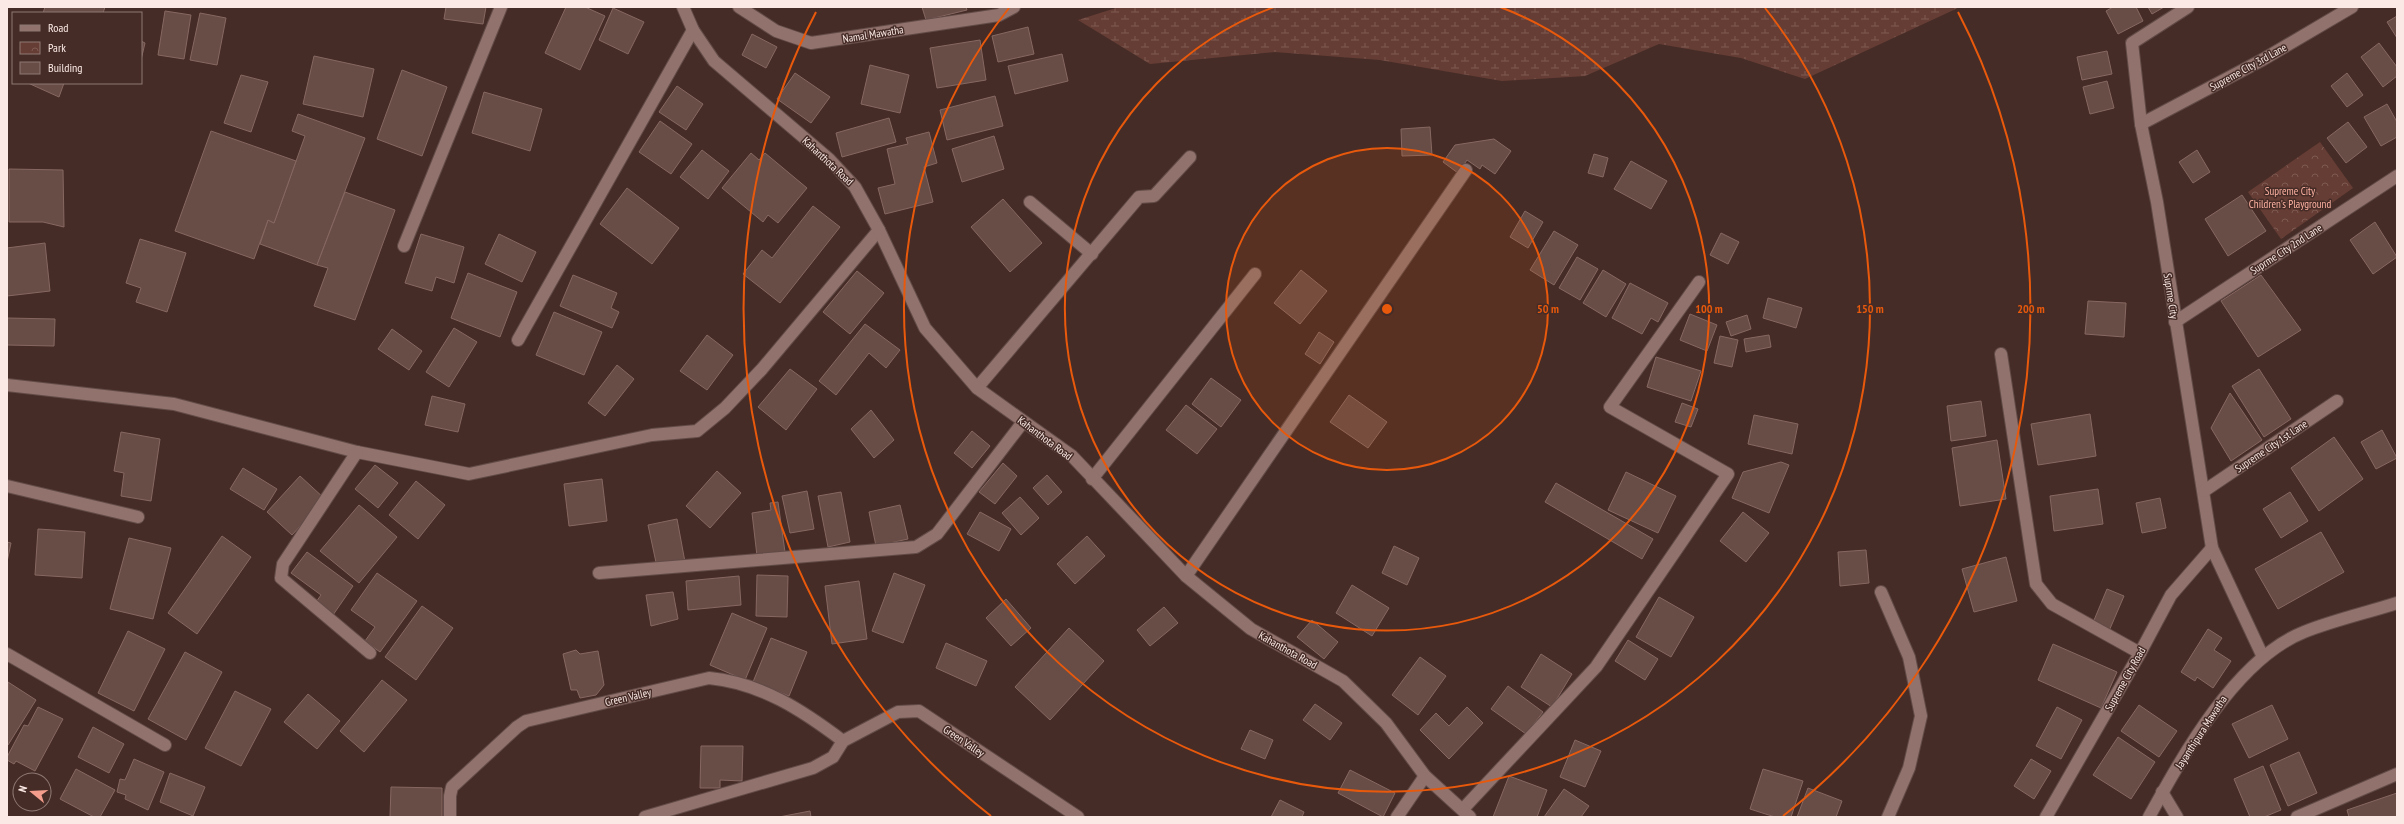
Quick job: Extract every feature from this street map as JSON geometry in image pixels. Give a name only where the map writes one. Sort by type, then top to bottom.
[{"type":"street","points":[[404,246],[501,7]]},
{"type":"street","name":"Kahanthota Road","points":[[683,7],[693,30],[714,61],[829,159],[855,187],[879,230],[924,328],[977,388],[1072,456],[1092,479],[1186,576],[1251,629],[1343,681],[1386,723],[1425,776],[1466,813]]},
{"type":"street","name":"Namal Mawatha","points":[[739,7],[776,31],[811,43],[999,15],[1014,7]]},
{"type":"street","name":"Suprme City","points":[[2188,7],[2132,44],[2141,124],[2157,202],[2212,548],[2263,656]]},
{"type":"street","name":"Supreme CIty 3rd Lane","points":[[2141,124],[2262,60],[2352,7]]},
{"type":"street","points":[[518,340],[693,30]]},
{"type":"street","points":[[977,388],[1139,197],[1154,196],[1190,157]]},
{"type":"street","points":[[1186,576],[1466,170]]},
{"type":"street","name":"Suprme City 2nd Lane","points":[[2176,322],[2397,176]]},
{"type":"street","points":[[1030,202],[1092,254]]},
{"type":"street","points":[[7,385],[174,404],[357,452],[469,474],[652,435],[697,431],[725,408],[762,369],[879,230]]},
{"type":"street","points":[[1092,479],[1255,274]]},
{"type":"street","points":[[1466,813],[1596,667],[1728,474],[1610,407],[1699,282]]},
{"type":"street","points":[[2001,354],[2036,584],[2052,604],[2140,653]]},
{"type":"street","name":"Supreme City 1st Lane","points":[[2204,491],[2337,401]]},
{"type":"street","points":[[599,573],[916,547],[938,534],[1024,422]]},
{"type":"street","points":[[357,452],[283,564],[281,578],[370,653]]},
{"type":"street","points":[[7,486],[138,517]]},
{"type":"street","name":"Supreme City Road","points":[[2046,817],[2140,653],[2170,595],[2212,548]]},
{"type":"street","points":[[1881,592],[1909,657],[1921,716],[1908,768],[1888,817]]},
{"type":"street","name":"Jayanthipura Mawatha","points":[[2149,817],[2162,792],[2222,696],[2263,656],[2303,632],[2397,603]]},
{"type":"street","points":[[7,654],[165,745]]},
{"type":"street","name":"Green Valley","points":[[450,817],[450,796],[452,787],[517,727],[526,721],[709,678],[728,680],[786,701],[843,741]]},
{"type":"street","name":"Green Valley","points":[[645,817],[813,768],[832,757],[843,741],[898,712],[919,711],[1078,817]]},
{"type":"street","points":[[2297,817],[2397,774]]},
{"type":"street","points":[[1397,817],[1425,776]]},
{"type":"street","points":[[2162,792],[2177,817]]},
{"type":"green space","points":[[1119,7],[1960,7],[1805,79],[1741,58],[1659,44],[1585,76],[1502,81],[1380,60],[1275,52],[1150,64],[1078,20]]},
{"type":"green space","name":"Supreme City Children's Playground","points":[[2320,142],[2353,188],[2281,239],[2248,192]]},
{"type":"building","points":[[45,7],[105,7],[103,12],[43,12]]},
{"type":"building","points":[[446,7],[486,7],[483,24],[444,19]]},
{"type":"building","points":[[566,7],[585,7],[605,16],[580,70],[545,53]]},
{"type":"building","points":[[922,7],[966,7],[967,10],[926,20]]},
{"type":"building","points":[[2113,7],[2136,7],[2143,21],[2118,34],[2106,11]]},
{"type":"building","points":[[2148,7],[2164,7],[2152,14]]},
{"type":"building","points":[[613,8],[644,22],[628,54],[599,40]]},
{"type":"building","points":[[165,11],[191,15],[184,59],[158,55]]},
{"type":"building","points":[[200,13],[226,18],[217,65],[190,60]]},
{"type":"building","points":[[2397,16],[2397,38],[2387,22]]},
{"type":"building","points":[[1028,27],[1034,54],[998,62],[992,36]]},
{"type":"building","points":[[752,34],[777,47],[766,68],[742,55]]},
{"type":"building","points":[[980,40],[986,80],[937,88],[930,48]]},
{"type":"building","points":[[142,42],[145,43],[142,56]]},
{"type":"building","points":[[2379,43],[2397,67],[2397,76],[2383,87],[2361,57]]},
{"type":"building","points":[[2107,51],[2112,74],[2082,80],[2077,57]]},
{"type":"building","points":[[1062,54],[1068,81],[1015,94],[1008,66]]},
{"type":"building","points":[[314,56],[374,69],[363,117],[303,104]]},
{"type":"building","points":[[870,65],[909,75],[900,113],[861,104]]},
{"type":"building","points":[[402,70],[447,87],[422,156],[377,139]]},
{"type":"building","points":[[795,73],[830,97],[811,123],[777,99]]},
{"type":"building","points":[[2347,73],[2363,95],[2347,107],[2331,86]]},
{"type":"building","points":[[241,75],[268,82],[251,132],[224,123]]},
{"type":"building","points":[[2107,81],[2114,108],[2090,114],[2083,87]]},
{"type":"building","points":[[30,84],[64,84],[59,97]]},
{"type":"building","points":[[677,86],[703,104],[686,130],[659,112]]},
{"type":"building","points":[[484,92],[542,109],[530,151],[472,133]]},
{"type":"building","points":[[995,96],[1003,126],[947,140],[940,110]]},
{"type":"building","points":[[2387,104],[2397,122],[2397,137],[2381,146],[2364,117]]},
{"type":"building","points":[[298,114],[365,138],[317,265],[260,244],[268,220],[274,223],[305,136],[292,131]]},
{"type":"building","points":[[889,118],[896,142],[842,157],[836,133]]},
{"type":"building","points":[[660,121],[692,144],[671,174],[639,152]]},
{"type":"building","points":[[2348,122],[2367,147],[2346,163],[2327,138]]},
{"type":"building","points":[[1430,127],[1432,155],[1402,156],[1401,129]]},
{"type":"building","points":[[211,131],[296,161],[274,223],[268,220],[254,259],[175,231]]},
{"type":"building","points":[[929,132],[937,163],[924,167],[933,202],[885,214],[878,188],[895,184],[887,149],[908,144],[906,138]]},
{"type":"building","points":[[994,136],[1004,169],[962,182],[952,149]]},
{"type":"building","points":[[1494,139],[1511,151],[1495,174],[1482,165],[1480,169],[1467,160],[1458,173],[1443,162],[1455,145]]},
{"type":"building","points":[[702,150],[729,171],[708,199],[680,177]]},
{"type":"building","points":[[2197,150],[2210,172],[2193,183],[2179,162]]},
{"type":"building","points":[[751,153],[759,160],[765,153],[807,188],[778,223],[768,215],[763,222],[722,188]]},
{"type":"building","points":[[1594,154],[1608,158],[1603,177],[1588,173]]},
{"type":"building","points":[[1631,161],[1667,181],[1651,209],[1614,189]]},
{"type":"building","points":[[9,169],[63,170],[64,227],[43,222],[9,222]]},
{"type":"building","points":[[627,188],[679,228],[652,264],[600,224]]},
{"type":"building","points":[[345,192],[395,210],[355,320],[314,306],[328,268],[317,265]]},
{"type":"building","points":[[2242,195],[2266,231],[2228,256],[2205,219]]},
{"type":"building","points":[[1003,199],[1042,243],[1010,272],[971,227]]},
{"type":"building","points":[[813,206],[840,227],[780,303],[743,274],[762,250],[772,258]]},
{"type":"building","points":[[1525,211],[1543,222],[1528,248],[1510,237]]},
{"type":"building","points":[[2375,222],[2397,257],[2373,274],[2350,240]]},
{"type":"building","points":[[1554,231],[1578,245],[1554,285],[1530,270]]},
{"type":"building","points":[[1721,233],[1739,242],[1728,264],[1710,255]]},
{"type":"building","points":[[421,234],[464,247],[454,283],[436,277],[432,291],[405,283]]},
{"type":"building","points":[[499,234],[536,252],[522,282],[485,264]]},
{"type":"building","points":[[140,239],[186,253],[167,312],[136,302],[141,288],[126,283]]},
{"type":"building","points":[[45,243],[50,291],[7,296],[7,248]]},
{"type":"building","points":[[1577,257],[1598,269],[1580,300],[1559,288]]},
{"type":"building","points":[[1301,270],[1327,291],[1300,324],[1274,303]]},
{"type":"building","points":[[1603,270],[1626,284],[1606,317],[1583,303]]},
{"type":"building","points":[[857,271],[884,293],[850,334],[823,312]]},
{"type":"building","points":[[468,273],[517,292],[500,337],[451,318]]},
{"type":"building","points":[[573,275],[617,293],[611,308],[619,312],[612,328],[560,306]]},
{"type":"building","points":[[2261,275],[2301,330],[2258,357],[2221,301]]},
{"type":"building","points":[[1630,283],[1668,303],[1658,322],[1651,318],[1642,334],[1612,318]]},
{"type":"building","points":[[1768,298],[1802,308],[1796,328],[1763,318]]},
{"type":"building","points":[[2088,301],[2126,303],[2124,337],[2085,334]]},
{"type":"building","points":[[554,312],[602,332],[584,375],[536,355]]},
{"type":"building","points":[[1690,314],[1717,325],[1707,351],[1680,340]]},
{"type":"building","points":[[1747,315],[1751,329],[1731,336],[1726,322]]},
{"type":"building","points":[[7,318],[55,319],[54,346],[7,345]]},
{"type":"building","points":[[865,324],[900,350],[886,368],[869,353],[836,395],[819,381]]},
{"type":"building","points":[[454,328],[477,342],[449,387],[426,372]]},
{"type":"building","points":[[392,329],[422,351],[409,370],[378,349]]},
{"type":"building","points":[[1319,332],[1334,342],[1320,364],[1305,354]]},
{"type":"building","points":[[707,335],[733,355],[707,390],[680,371]]},
{"type":"building","points":[[1769,335],[1771,347],[1746,352],[1744,339]]},
{"type":"building","points":[[1720,336],[1738,340],[1732,367],[1714,363]]},
{"type":"building","points":[[1656,357],[1701,371],[1691,401],[1647,387]]},
{"type":"building","points":[[617,365],[634,379],[605,416],[588,403]]},
{"type":"building","points":[[790,369],[817,389],[786,430],[758,407]]},
{"type":"building","points":[[2259,369],[2291,419],[2264,437],[2232,386]]},
{"type":"building","points":[[1211,378],[1241,400],[1221,427],[1192,404]]},
{"type":"building","points":[[2230,393],[2262,440],[2231,461],[2211,428]]},
{"type":"building","points":[[1349,395],[1387,422],[1368,448],[1330,422]]},
{"type":"building","points":[[432,396],[465,404],[458,432],[425,425]]},
{"type":"building","points":[[1981,401],[1986,436],[1951,441],[1947,406]]},
{"type":"building","points":[[1682,403],[1698,409],[1691,427],[1675,422]]},
{"type":"building","points":[[1186,405],[1217,429],[1197,454],[1166,430]]},
{"type":"building","points":[[871,410],[894,440],[874,458],[851,429]]},
{"type":"building","points":[[2090,414],[2096,456],[2038,465],[2031,424]]},
{"type":"building","points":[[1754,415],[1798,424],[1792,454],[1748,444]]},
{"type":"building","points":[[2382,430],[2397,458],[2376,469],[2361,442]]},
{"type":"building","points":[[972,431],[990,446],[972,468],[954,453]]},
{"type":"building","points":[[121,432],[160,439],[151,501],[121,496],[124,473],[114,471]]},
{"type":"building","points":[[2334,437],[2363,479],[2319,511],[2291,468]]},
{"type":"building","points":[[1997,440],[2006,499],[1960,506],[1952,448]]},
{"type":"building","points":[[1781,462],[1789,465],[1769,513],[1732,498],[1743,472]]},
{"type":"building","points":[[1003,463],[1017,476],[995,504],[979,492]]},
{"type":"building","points":[[375,465],[398,483],[378,508],[355,489]]},
{"type":"building","points":[[243,468],[277,489],[264,510],[230,489]]},
{"type":"building","points":[[717,471],[741,493],[710,528],[686,506]]},
{"type":"building","points":[[1626,472],[1676,496],[1658,533],[1608,510]]},
{"type":"building","points":[[1047,475],[1062,492],[1048,505],[1033,488]]},
{"type":"building","points":[[300,476],[325,499],[292,535],[267,512]]},
{"type":"building","points":[[602,479],[607,521],[569,526],[564,484]]},
{"type":"building","points":[[416,481],[445,505],[418,539],[389,515]]},
{"type":"building","points":[[1556,483],[1653,539],[1642,559],[1545,502]]},
{"type":"building","points":[[2098,489],[2103,524],[2054,531],[2050,496]]},
{"type":"building","points":[[807,491],[814,529],[790,533],[782,496]]},
{"type":"building","points":[[841,492],[850,542],[828,547],[818,496]]},
{"type":"building","points":[[2290,492],[2308,521],[2281,538],[2263,509]]},
{"type":"building","points":[[1020,497],[1039,518],[1021,535],[1002,513]]},
{"type":"building","points":[[2160,498],[2166,528],[2142,533],[2136,503]]},
{"type":"building","points":[[778,502],[785,552],[757,556],[752,513],[771,510],[770,503]]},
{"type":"building","points":[[359,505],[397,537],[359,583],[320,551]]},
{"type":"building","points":[[900,505],[908,539],[876,546],[869,512]]},
{"type":"building","points":[[980,512],[1011,529],[999,551],[967,534]]},
{"type":"building","points":[[1743,512],[1769,533],[1746,562],[1720,541]]},
{"type":"building","points":[[677,519],[685,562],[657,567],[648,525]]},
{"type":"building","points":[[38,529],[85,532],[82,578],[35,575]]},
{"type":"building","points":[[2321,532],[2344,572],[2278,609],[2255,569]]},
{"type":"building","points":[[222,536],[251,557],[197,634],[168,613]]},
{"type":"building","points":[[1087,536],[1105,556],[1075,584],[1057,564]]},
{"type":"building","points":[[129,538],[171,548],[153,619],[110,609]]},
{"type":"building","points":[[7,542],[11,543],[7,562]]},
{"type":"building","points":[[1394,546],[1419,558],[1407,585],[1382,573]]},
{"type":"building","points":[[1866,550],[1869,583],[1840,586],[1838,552]]},
{"type":"building","points":[[307,552],[353,586],[333,615],[316,602],[321,595],[291,573]]},
{"type":"building","points":[[2006,557],[2017,601],[1974,612],[1962,569]]},
{"type":"building","points":[[377,573],[417,601],[380,652],[365,641],[375,627],[351,610]]},
{"type":"building","points":[[894,573],[925,585],[903,643],[872,631]]},
{"type":"building","points":[[757,575],[788,576],[787,617],[756,616]]},
{"type":"building","points":[[739,576],[741,605],[688,610],[686,581]]},
{"type":"building","points":[[859,581],[867,639],[832,644],[825,586]]},
{"type":"building","points":[[1352,585],[1389,608],[1372,636],[1336,613]]},
{"type":"building","points":[[2107,589],[2124,596],[2109,631],[2092,625]]},
{"type":"building","points":[[673,592],[678,619],[651,626],[646,595]]},
{"type":"building","points":[[1659,597],[1694,617],[1671,657],[1636,637]]},
{"type":"building","points":[[1006,599],[1031,628],[1011,646],[986,618]]},
{"type":"building","points":[[422,606],[453,628],[416,680],[385,657]]},
{"type":"building","points":[[1164,607],[1178,623],[1150,646],[1137,630]]},
{"type":"building","points":[[732,613],[767,628],[745,680],[710,665]]},
{"type":"building","points":[[1312,620],[1338,642],[1324,659],[1297,637]]},
{"type":"building","points":[[1069,628],[1104,661],[1050,720],[1015,687]]},
{"type":"building","points":[[2208,629],[2222,638],[2214,650],[2231,661],[2213,688],[2197,677],[2195,681],[2181,672]]},
{"type":"building","points":[[128,631],[165,649],[134,711],[98,693]]},
{"type":"building","points":[[771,638],[807,652],[789,696],[753,682]]},
{"type":"building","points":[[1628,640],[1658,659],[1645,680],[1615,661]]},
{"type":"building","points":[[946,643],[987,661],[976,686],[936,668]]},
{"type":"building","points":[[2053,644],[2117,672],[2101,708],[2038,680]]},
{"type":"building","points":[[576,650],[580,654],[598,651],[604,685],[596,695],[580,698],[577,690],[571,690],[563,654]]},
{"type":"building","points":[[185,652],[222,672],[186,740],[148,719]]},
{"type":"building","points":[[1541,654],[1572,674],[1552,707],[1521,687]]},
{"type":"building","points":[[1420,657],[1446,676],[1418,715],[1392,695]]},
{"type":"building","points":[[382,680],[407,700],[364,752],[340,731]]},
{"type":"building","points":[[8,682],[36,700],[8,745],[7,744]]},
{"type":"building","points":[[1508,686],[1543,712],[1526,734],[1491,709]]},
{"type":"building","points":[[235,691],[271,709],[241,766],[205,748]]},
{"type":"building","points":[[308,694],[340,721],[317,749],[284,722]]},
{"type":"building","points":[[1315,704],[1342,723],[1330,740],[1303,720]]},
{"type":"building","points":[[2139,705],[2177,731],[2159,757],[2121,731]]},
{"type":"building","points":[[2272,705],[2288,739],[2249,758],[2232,724]]},
{"type":"building","points":[[38,707],[63,719],[35,771],[16,761],[14,764],[7,760],[7,757],[24,725],[28,726]]},
{"type":"building","points":[[1467,707],[1483,723],[1449,759],[1420,730],[1436,713],[1449,726]]},
{"type":"building","points":[[2057,707],[2082,720],[2061,759],[2036,746]]},
{"type":"building","points":[[93,727],[124,744],[109,773],[78,757]]},
{"type":"building","points":[[1250,730],[1273,740],[1265,759],[1241,749]]},
{"type":"building","points":[[2118,737],[2155,762],[2131,799],[2093,775]]},
{"type":"building","points":[[1575,740],[1601,751],[1585,787],[1560,777]]},
{"type":"building","points":[[701,746],[743,746],[742,781],[720,780],[720,788],[700,788]]},
{"type":"building","points":[[2299,752],[2317,793],[2288,806],[2270,765]]},
{"type":"building","points":[[134,759],[164,772],[148,810],[125,799],[126,795],[117,792],[120,779],[125,780]]},
{"type":"building","points":[[2031,759],[2051,771],[2034,799],[2014,786]]},
{"type":"building","points":[[2263,766],[2281,810],[2264,817],[2250,817],[2234,779]]},
{"type":"building","points":[[76,769],[115,790],[100,817],[94,817],[60,799]]},
{"type":"building","points":[[1763,769],[1803,781],[1791,817],[1775,817],[1750,809]]},
{"type":"building","points":[[1350,770],[1395,793],[1383,817],[1338,793]]},
{"type":"building","points":[[170,773],[205,787],[193,816],[160,802]]},
{"type":"building","points":[[1509,776],[1547,790],[1537,817],[1493,817]]},
{"type":"building","points":[[391,787],[442,788],[442,817],[390,817]]},
{"type":"building","points":[[1808,788],[1842,801],[1836,817],[1797,817]]},
{"type":"building","points":[[1564,789],[1589,806],[1581,817],[1544,817]]},
{"type":"building","points":[[2397,793],[2397,817],[2349,817],[2347,810]]},
{"type":"building","points":[[1280,800],[1304,812],[1302,817],[1271,817]]},
{"type":"building","points":[[810,811],[811,817],[779,817]]}]
